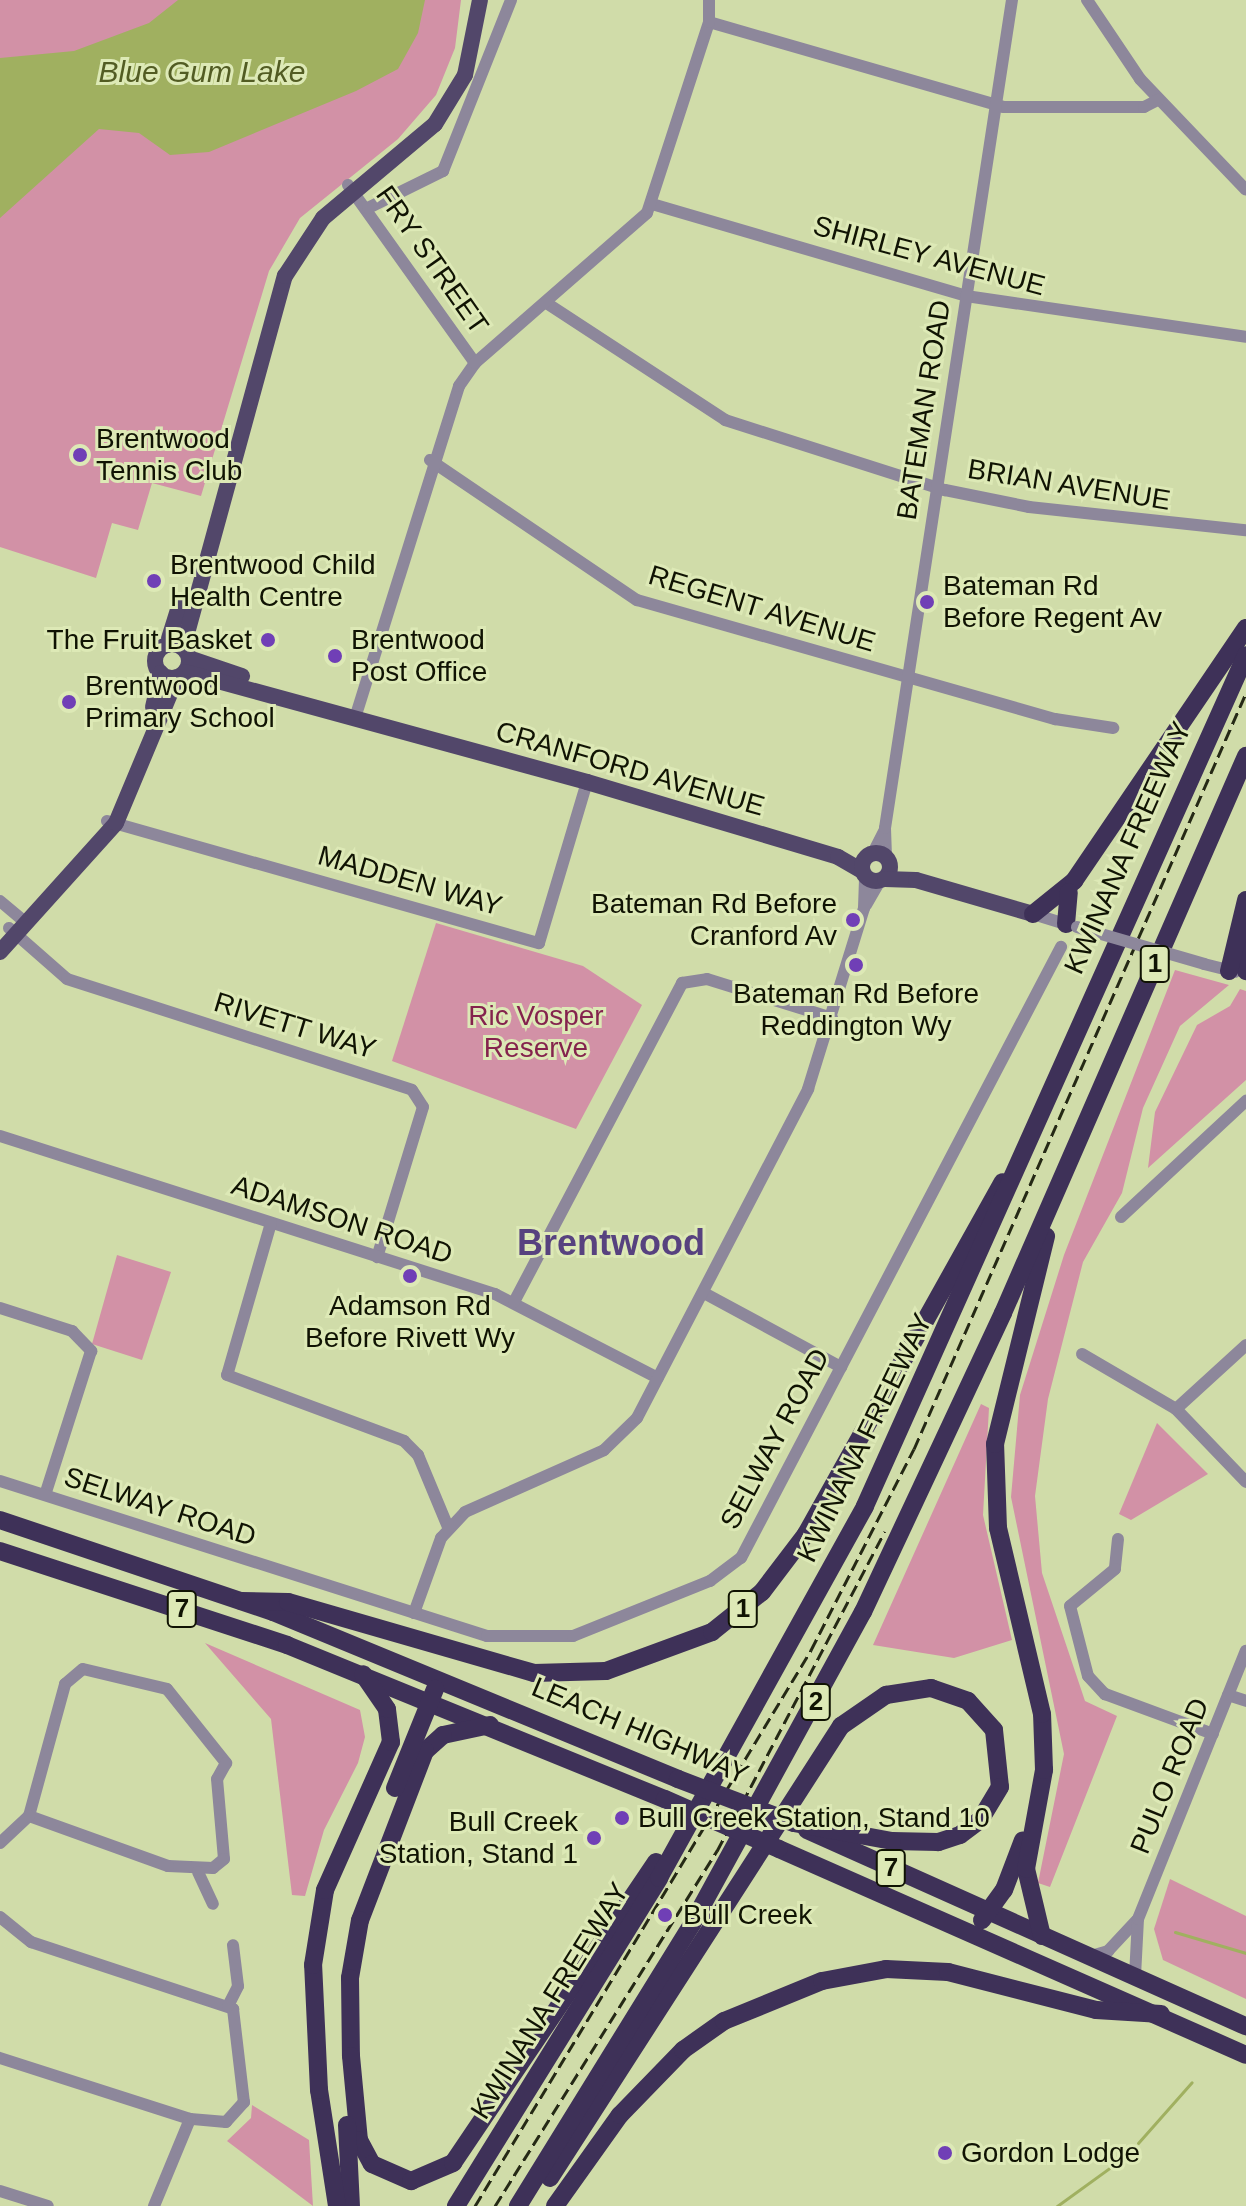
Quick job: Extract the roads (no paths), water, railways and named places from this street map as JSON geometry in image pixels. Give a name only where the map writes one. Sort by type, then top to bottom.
[{"type":"highway","points":[[1072,925],[1063,909],[1074,881],[1246,628]]},
{"type":"highway","name":"KWINANA FREEWAY","points":[[456,2206],[725,1765],[898,1442],[1246,655]]},
{"type":"highway","name":"1","points":[[972,1931],[988,1913],[1039,1802],[1042,1714],[998,1528],[995,1444],[1064,1172],[1246,756]]},
{"type":"highway","points":[[1033,914],[1074,881]]},
{"type":"highway","points":[[1240,973],[1238,930],[1246,900]]},
{"type":"highway","name":"1","points":[[241,1601],[288,1602],[534,1673],[606,1671],[712,1632],[762,1592],[806,1534],[1036,1128]]},
{"type":"highway","name":"2","points":[[518,2206],[692,1924],[823,1689],[937,1458],[1064,1172]]},
{"type":"highway","name":"LEACH HIGHWAY","points":[[0,1520],[241,1601],[440,1677],[678,1779],[794,1823],[988,1913],[1246,2026]]},
{"type":"highway","name":"LEACH HIGHWAY","points":[[0,1551],[363,1674],[430,1700],[972,1931],[1246,2055]]},
{"type":"highway","points":[[337,2206],[319,2090],[313,1965],[325,1890],[391,1742],[387,1709],[363,1674]]},
{"type":"highway","points":[[351,2206],[353,2137],[340,2008],[348,1931],[372,1847],[440,1677]]},
{"type":"highway","points":[[530,2206],[841,1726],[886,1695],[931,1688],[968,1701],[994,1730],[1000,1787],[980,1820],[960,1835],[938,1842],[892,1841],[794,1823]]},
{"type":"highway","points":[[350,2101],[350,1978],[369,1889],[425,1751],[443,1735],[490,1725]]},
{"type":"highway","points":[[353,2137],[372,2164],[400,2180],[430,2178],[453,2163],[725,1765]]},
{"type":"highway","points":[[1039,1802],[1026,1869],[1042,1936]]},
{"type":"highway","points":[[555,2206],[620,2115],[683,2050],[724,2021],[822,1981],[886,1969],[948,1972],[1096,2010],[1161,2014]]},
{"type":"main road","points":[[351,188],[436,111],[467,36],[471,0]]},
{"type":"main road","points":[[0,952],[14,928],[111,822],[129,780],[177,662],[277,273],[310,219],[421,139],[448,105],[474,47],[480,0]]},
{"type":"main road","name":"CRANFORD AVENUE","points":[[177,662],[1033,914]]},
{"type":"street","points":[[368,208],[443,171],[511,0]]},
{"type":"street","points":[[356,714],[430,460],[475,363],[548,304],[652,204],[709,22],[709,0]]},
{"type":"street","name":"BATEMAN ROAD","points":[[414,1613],[448,1527],[477,1503],[604,1450],[637,1418],[808,1089],[832,1018],[885,828],[1012,0]]},
{"type":"street","points":[[1087,0],[1158,100],[1246,190]]},
{"type":"street","points":[[709,22],[996,105],[1058,110],[1144,107],[1158,100]]},
{"type":"street","name":"FRY STREET","points":[[351,188],[475,363]]},
{"type":"street","name":"SHIRLEY AVENUE","points":[[652,204],[966,296],[1246,337]]},
{"type":"street","name":"BRIAN AVENUE","points":[[548,304],[698,408],[937,487],[1029,507],[1246,530]]},
{"type":"street","name":"REGENT AVENUE","points":[[430,460],[637,600],[908,678],[1113,728]]},
{"type":"street","name":"MADDEN WAY","points":[[111,822],[539,943],[587,782]]},
{"type":"street","name":"RIVETT WAY","points":[[0,901],[14,928],[67,979],[412,1090],[423,1107],[377,1257]]},
{"type":"street","name":"CRANFORD AVENUE","points":[[1033,914],[1240,973]]},
{"type":"street","name":"SELWAY ROAD","points":[[0,1481],[487,1636],[573,1636],[710,1581],[741,1558],[1061,947]]},
{"type":"street","points":[[514,1302],[682,983],[707,979],[832,1018]]},
{"type":"street","points":[[1121,1217],[1246,1101]]},
{"type":"street","name":"ADAMSON ROAD","points":[[0,1136],[514,1302],[658,1378]]},
{"type":"street","points":[[271,1223],[227,1375],[404,1441],[418,1455],[448,1527]]},
{"type":"street","points":[[704,1293],[841,1367]]},
{"type":"street","points":[[0,1308],[72,1331],[91,1351],[45,1495]]},
{"type":"street","points":[[1176,1409],[1246,1345]]},
{"type":"street","points":[[1082,1354],[1176,1409],[1246,1482]]},
{"type":"street","points":[[1118,1539],[1115,1569],[1070,1606],[1088,1676],[1105,1694],[1213,1734]]},
{"type":"street","name":"PULO ROAD","points":[[1135,1976],[1138,1919],[1246,1651]]},
{"type":"street","points":[[0,1843],[29,1816],[31,1789],[71,1674],[83,1669],[167,1689],[226,1763],[217,1779],[224,1859],[198,1872],[29,1816]]},
{"type":"street","points":[[1228,1695],[1246,1701]]},
{"type":"street","points":[[198,1872],[213,1904]]},
{"type":"street","points":[[0,1917],[31,1942],[228,2006],[236,2017],[244,2102],[226,2122],[190,2119],[0,2058]]},
{"type":"street","name":"PULO ROAD","points":[[1091,1956],[1108,1951],[1138,1919]]},
{"type":"street","points":[[228,2006],[238,1986],[233,1945]]},
{"type":"street","points":[[154,2206],[190,2119]]},
{"type":"street","points":[[0,2191],[48,2206]]},
{"type":"water","name":"Blue Gum Lake","points":[[178,0],[425,0],[418,33],[398,69],[356,91],[209,152],[170,155],[139,133],[99,129],[0,218],[0,58],[74,51],[149,23]]},
{"type":"waterway","points":[[1175,1932],[1246,1953]]},
{"type":"waterway","points":[[1138,2143],[1192,2082]]},
{"type":"waterway","points":[[1057,2206],[1126,2156]]},
{"type":"railway","points":[[475,2206],[811,1650],[914,1449],[1246,693]]},
{"type":"railway","points":[[495,2206],[717,1851],[885,1531]]},
{"type":"place","name":"Brentwood Tennis Club","points":[[80,455]]},
{"type":"place","name":"Brentwood Child Health Centre","points":[[154,581]]},
{"type":"place","name":"Bateman Rd Before Regent Av","points":[[927,602]]},
{"type":"place","name":"The Fruit Basket","points":[[268,640]]},
{"type":"place","name":"Brentwood Post Office","points":[[335,656]]},
{"type":"place","name":"Brentwood Primary School","points":[[69,702]]},
{"type":"place","name":"Bateman Rd Before Cranford Av","points":[[853,920]]},
{"type":"place","name":"Bateman Rd Before Reddington Wy","points":[[856,965]]},
{"type":"place","name":"Adamson Rd Before Rivett Wy","points":[[410,1276]]},
{"type":"place","name":"Bull Creek Station, Stand 10","points":[[622,1818]]},
{"type":"place","name":"Bull Creek Station, Stand 1","points":[[594,1838]]},
{"type":"place","name":"Bull Creek","points":[[665,1915]]},
{"type":"place","name":"Gordon Lodge","points":[[945,2153]]},
{"type":"district","name":"Brentwood","points":[[611,1243]]},
{"type":"park label","name":"Ric Vosper Reserve","points":[[536,1032]]}]
